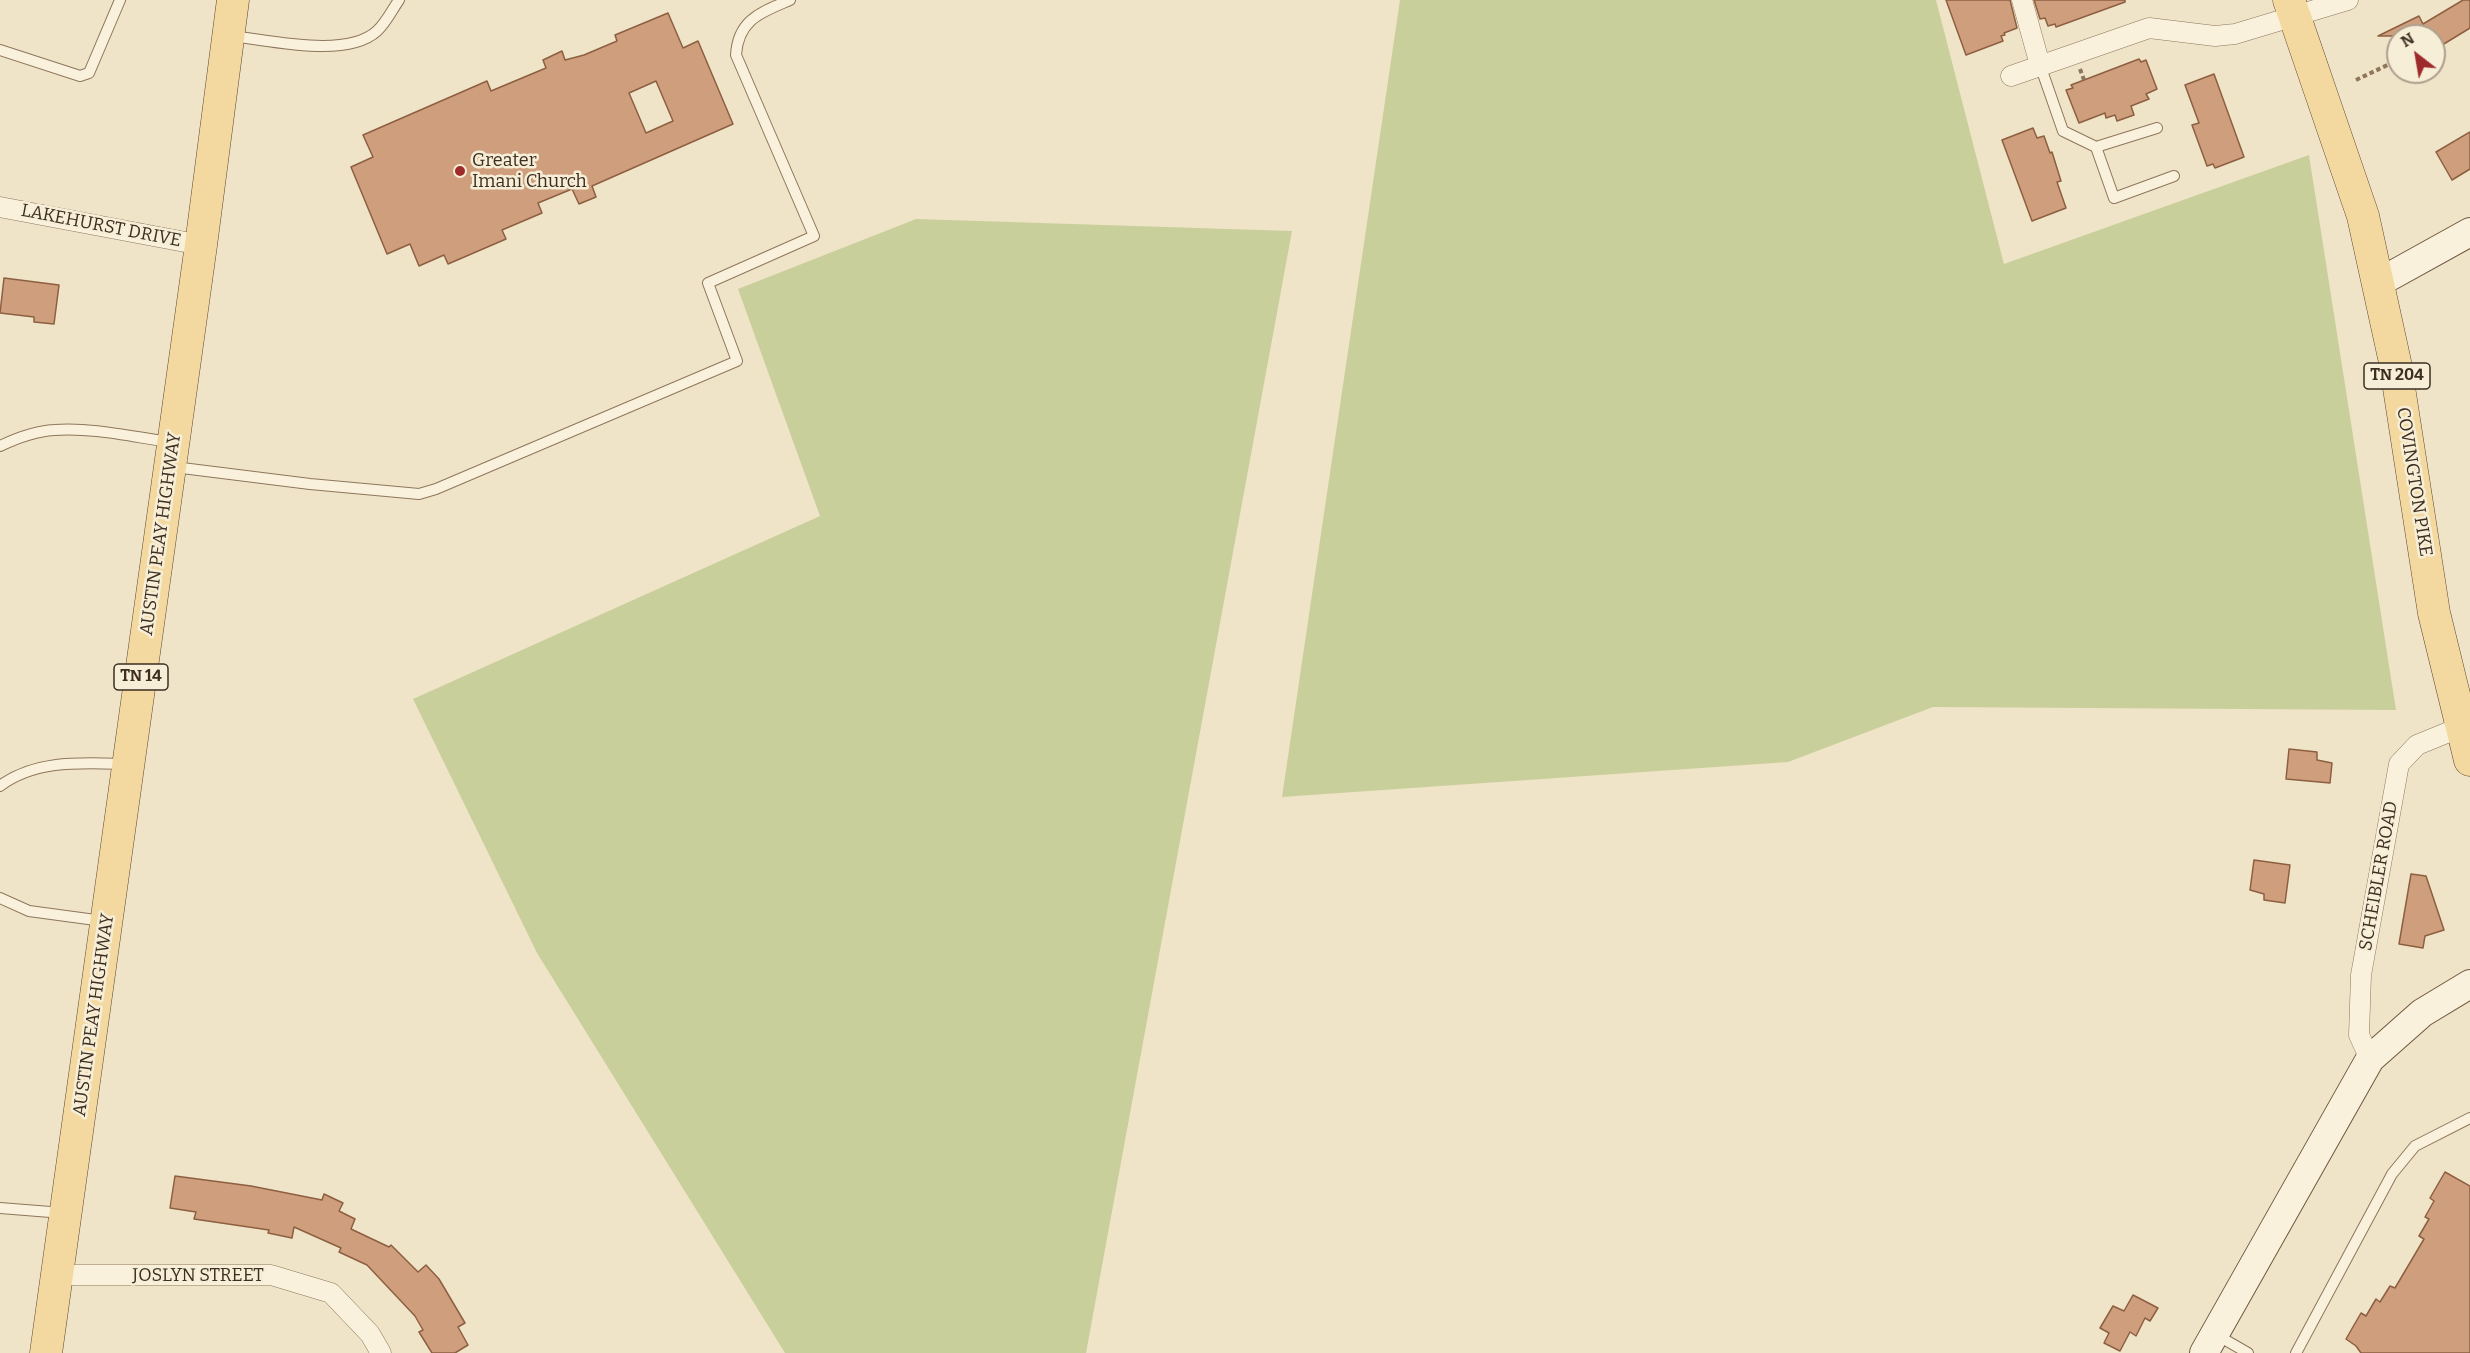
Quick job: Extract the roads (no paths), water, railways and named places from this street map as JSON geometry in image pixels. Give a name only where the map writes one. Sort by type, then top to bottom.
[{"type":"main road","name":"AUSTIN PEAY HIGHWAY","points":[[46,1353],[172,455],[233,0]]},
{"type":"main road","name":"COVINGTON PIKE","points":[[2291,8],[2363,216],[2395,362],[2434,613],[2460,728],[2470,760]]},
{"type":"street","points":[[2022,0],[2040,65]]},
{"type":"street","points":[[2011,76],[2149,28],[2215,36],[2235,34],[2291,8],[2348,0]]},
{"type":"street","name":"LAKEHURST DRIVE","points":[[0,207],[201,245]]},
{"type":"street","points":[[2378,284],[2470,232]]},
{"type":"street","name":"SCHEIBLER ROAD","points":[[2370,1059],[2359,1035],[2361,975],[2399,764],[2417,745],[2460,728]]},
{"type":"street","points":[[2210,1344],[2370,1059],[2422,1013],[2470,984]]},
{"type":"street","name":"JOSLYN STREET","points":[[57,1275],[271,1275],[331,1293],[370,1334],[381,1353]]},
{"type":"lane","points":[[0,50],[80,76],[89,73],[120,0]]},
{"type":"lane","points":[[227,35],[322,46],[363,41],[379,30],[399,0]]},
{"type":"lane","points":[[0,446],[33,433],[79,430],[172,455],[310,484],[419,494],[436,489],[736,362],[708,283],[814,236],[736,55],[741,31],[751,20],[763,11],[790,0]]},
{"type":"lane","points":[[2040,65],[2062,131],[2096,147],[2157,128]]},
{"type":"lane","points":[[2096,147],[2115,198],[2174,176]]},
{"type":"lane","points":[[0,786],[37,768],[70,762],[129,764]]},
{"type":"lane","points":[[0,898],[29,911],[107,921]]},
{"type":"lane","points":[[2296,1353],[2392,1174],[2415,1146],[2470,1118]]},
{"type":"lane","points":[[0,1208],[66,1213]]},
{"type":"lane","points":[[2210,1344],[2248,1353]]},
{"type":"place","name":"Greater Imani Church","points":[[460,171]]}]
